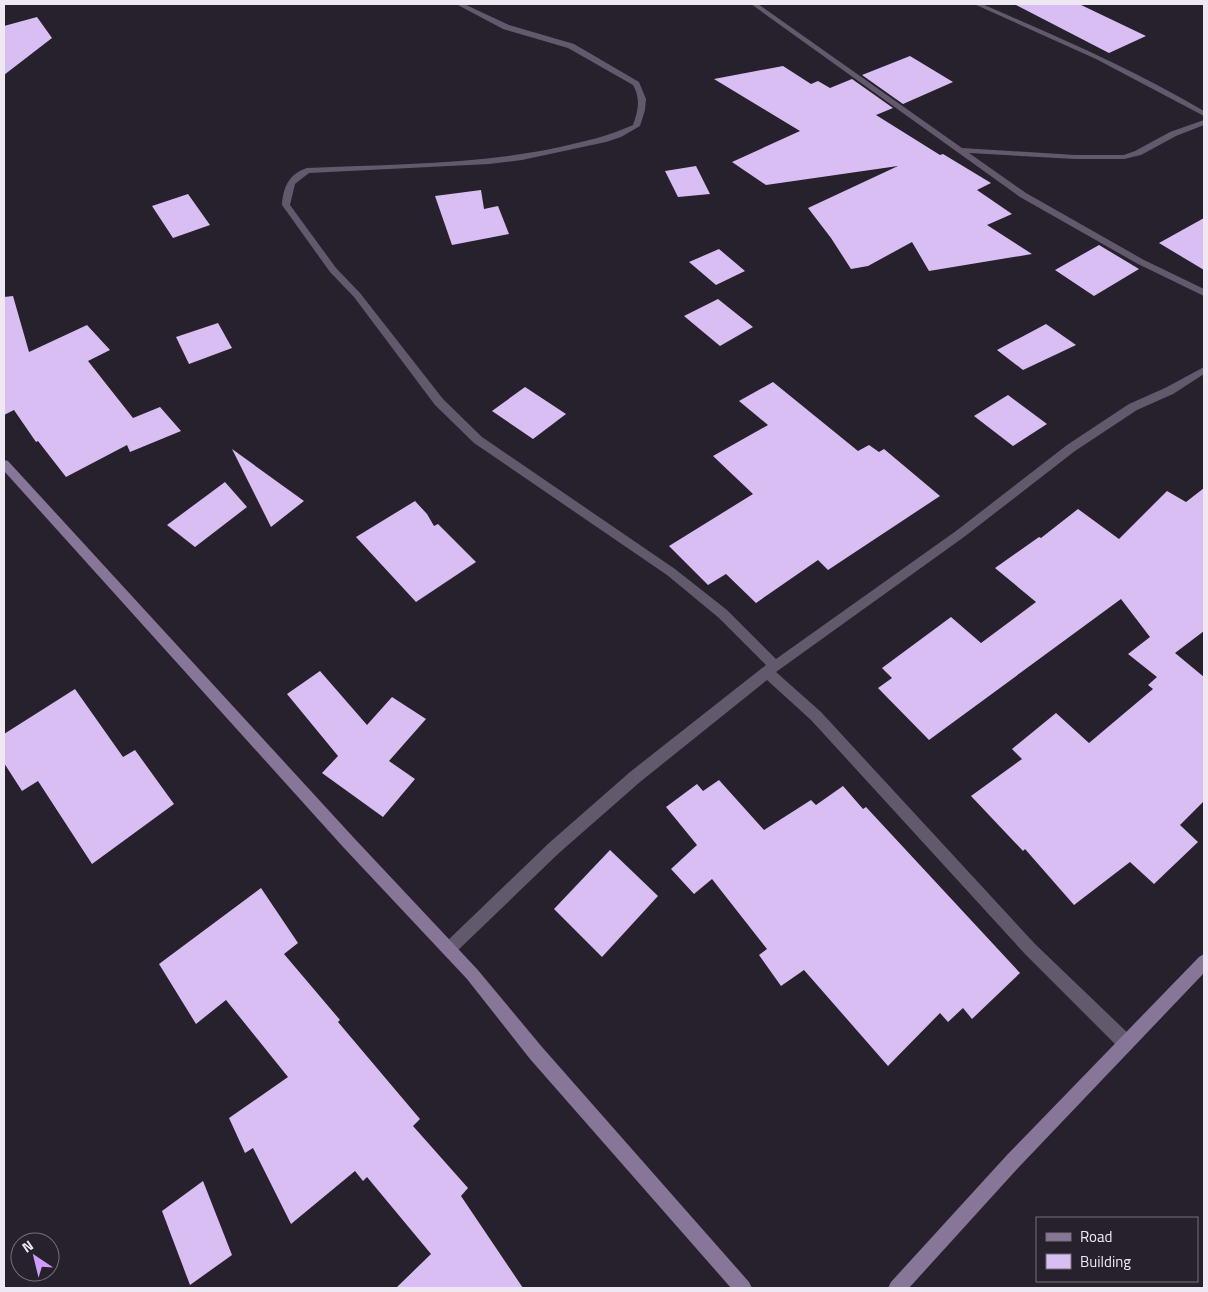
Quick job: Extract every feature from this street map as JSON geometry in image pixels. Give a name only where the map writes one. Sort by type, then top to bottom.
[{"type":"street","points":[[459,4],[506,27],[571,46],[636,84],[642,92],[641,112],[636,126],[603,140],[522,158],[489,162],[307,171],[295,177],[288,186],[286,205],[333,270],[357,295],[438,402],[478,440],[671,572],[723,614],[771,669],[1023,942],[1126,1044]]},
{"type":"street","points":[[754,4],[795,31],[1023,195],[1141,262],[1204,294]]},
{"type":"street","points":[[977,4],[1099,57],[1162,89],[1204,114]]},
{"type":"street","points":[[959,150],[1075,157],[1124,157],[1138,153],[1173,134],[1204,122]]},
{"type":"street","points":[[449,949],[554,848],[635,777],[771,669],[960,534],[1071,448],[1133,407],[1169,391],[1204,370]]},
{"type":"street","points":[[4,464],[349,843],[472,974],[543,1060],[743,1288]]},
{"type":"street","points":[[897,1288],[1013,1160],[1204,962]]},
{"type":"building","points":[[1014,4],[1079,4],[1146,36],[1109,53]]},
{"type":"building","points":[[37,17],[52,38],[4,75],[4,26]]},
{"type":"building","points":[[910,56],[953,82],[903,104],[862,75]]},
{"type":"building","points":[[783,66],[811,84],[818,81],[830,88],[852,79],[893,108],[876,115],[940,155],[943,154],[991,183],[977,190],[1012,214],[987,225],[1032,254],[929,271],[912,242],[868,266],[851,269],[831,238],[808,208],[898,166],[766,185],[732,162],[800,131],[714,79]]},
{"type":"building","points":[[696,166],[710,194],[678,197],[665,171]]},
{"type":"building","points":[[481,190],[484,209],[498,206],[509,234],[452,245],[435,196]]},
{"type":"building","points":[[188,194],[210,225],[173,238],[152,206]]},
{"type":"building","points":[[1204,218],[1204,270],[1159,243]]},
{"type":"building","points":[[1099,245],[1139,269],[1094,296],[1055,270]]},
{"type":"building","points":[[719,249],[745,271],[716,285],[689,262]]},
{"type":"building","points":[[13,296],[29,352],[87,325],[110,350],[88,361],[133,418],[160,407],[181,431],[130,452],[127,445],[66,477],[38,441],[36,442],[14,410],[4,415],[4,297]]},
{"type":"building","points":[[718,299],[753,327],[720,346],[684,316]]},
{"type":"building","points":[[218,323],[232,348],[189,364],[176,337]]},
{"type":"building","points":[[1046,324],[1076,345],[1023,370],[997,350]]},
{"type":"building","points":[[773,382],[858,451],[869,445],[879,452],[884,449],[940,496],[828,570],[818,560],[756,603],[726,574],[708,585],[669,546],[753,494],[713,456],[768,425],[739,401]]},
{"type":"building","points":[[525,387],[566,414],[533,439],[492,411]]},
{"type":"building","points":[[1008,395],[1047,424],[1013,446],[974,416]]},
{"type":"building","points":[[232,449],[304,501],[271,527]]},
{"type":"building","points":[[225,482],[247,507],[195,547],[167,525]]},
{"type":"building","points":[[1204,488],[1204,631],[1175,653],[1204,677],[1204,801],[1180,825],[1198,842],[1154,884],[1130,862],[1074,905],[1025,849],[1023,851],[971,796],[1022,759],[1012,749],[1056,713],[1089,743],[1153,689],[1148,685],[1157,677],[1128,654],[1150,637],[1121,599],[929,740],[878,688],[892,678],[882,668],[951,617],[981,643],[1036,602],[995,568],[1039,537],[1041,538],[1078,509],[1119,539],[1167,491],[1186,502]]},
{"type":"building","points":[[415,501],[427,514],[434,526],[438,524],[476,562],[416,602],[356,537]]},
{"type":"building","points":[[320,671],[367,725],[392,697],[426,719],[389,761],[415,779],[383,817],[322,773],[338,756],[287,694]]},
{"type":"building","points":[[75,689],[123,757],[135,750],[174,804],[92,864],[38,781],[22,791],[4,763],[4,734]]},
{"type":"building","points":[[719,780],[764,830],[811,800],[816,805],[843,786],[863,809],[866,807],[1020,973],[972,1019],[963,1008],[948,1022],[940,1013],[888,1066],[804,970],[781,986],[759,955],[767,949],[712,879],[694,894],[671,869],[697,845],[666,807],[697,784],[703,791]]},
{"type":"building","points":[[610,850],[658,896],[602,957],[554,909]]},
{"type":"building","points":[[261,888],[298,943],[284,954],[340,1020],[338,1022],[420,1119],[413,1126],[468,1188],[461,1196],[523,1288],[396,1288],[431,1254],[367,1177],[363,1181],[355,1171],[291,1224],[253,1148],[245,1153],[229,1118],[288,1077],[226,1000],[196,1024],[159,964]]},
{"type":"building","points":[[203,1181],[232,1255],[190,1285],[162,1211]]}]
